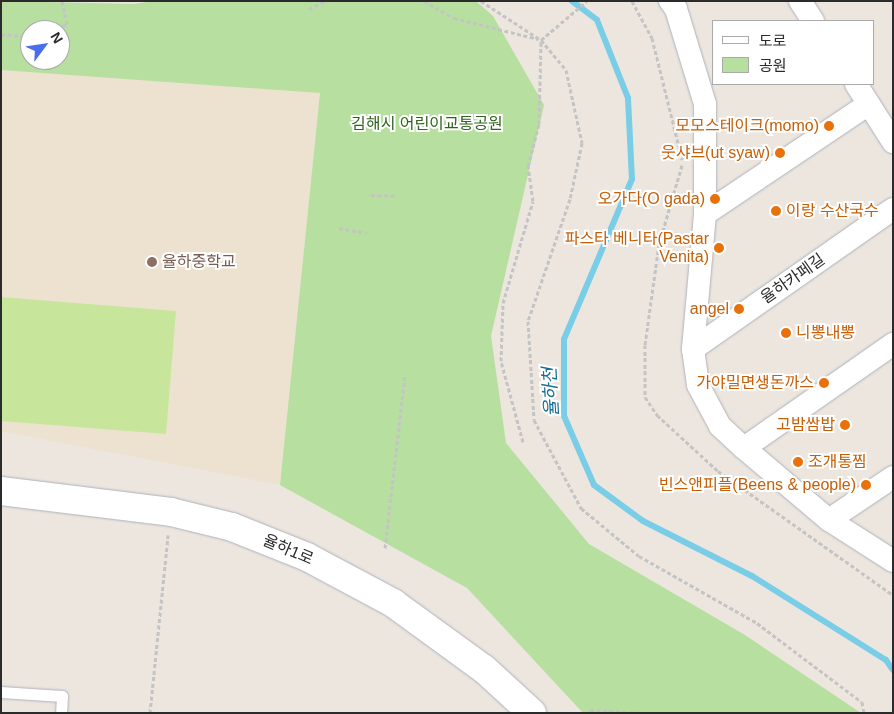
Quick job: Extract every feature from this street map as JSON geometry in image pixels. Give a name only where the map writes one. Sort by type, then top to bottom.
[{"type":"street","points":[[800,1],[812,20]]},
{"type":"street","points":[[678,4],[705,104],[705,214],[693,349],[698,386],[720,426],[744,448],[829,520],[893,562]]},
{"type":"street","points":[[857,85],[893,142]]},
{"type":"street","points":[[705,214],[869,104]]},
{"type":"street","name":"율하카페길","points":[[693,349],[893,209]]},
{"type":"street","points":[[744,448],[893,344]]},
{"type":"street","points":[[829,520],[893,477]]},
{"type":"street","name":"율하1로","points":[[1,490],[171,512],[232,527],[307,557],[393,603],[484,669],[532,713]]},
{"type":"lane","points":[[1,692],[62,696],[61,713]]},
{"type":"path","points":[[62,1],[66,20]]},
{"type":"path","points":[[309,9],[325,1]]},
{"type":"path","points":[[424,1],[454,18],[542,40]]},
{"type":"path","points":[[481,1],[542,40],[566,70],[582,143],[570,199],[528,321],[534,420],[581,508],[639,556],[757,623],[862,702],[864,713]]},
{"type":"path","points":[[523,442],[500,361],[503,303],[533,201],[528,166],[539,124],[542,40],[587,1]]},
{"type":"path","points":[[1,34],[20,36]]},
{"type":"path","points":[[371,195],[396,196]]},
{"type":"path","points":[[339,228],[367,233]]},
{"type":"path","points":[[385,548],[405,376]]},
{"type":"path","points":[[150,713],[171,512]]},
{"type":"path","points":[[590,710],[645,713]]},
{"type":"shaded area","name":"율하중학교","points":[[1,70],[320,92],[280,485],[1,431]]},
{"type":"green space","name":"김해시 어린이교통공원","points":[[1,1],[134,4],[154,1],[476,1],[493,16],[544,105],[491,336],[506,443],[589,544],[745,635],[861,713],[583,713],[467,588],[280,485],[320,93],[1,70]]},
{"type":"green space","points":[[1,297],[176,311],[166,434],[1,421]]},
{"type":"waterway","name":"율하천","points":[[572,1],[597,20],[628,98],[632,179],[564,339],[564,416],[594,485],[643,521],[752,576],[886,660],[893,670]]},
{"type":"place","name":"모모스테이크(momo)","points":[[829,126]]},
{"type":"place","name":"웃샤브(ut syaw)","points":[[780,153]]},
{"type":"place","name":"오가다(O gada)","points":[[715,199]]},
{"type":"place","name":"이랑 수산국수","points":[[776,211]]},
{"type":"place","name":"파스타 베니타(Pastar Venita)","points":[[719,248]]},
{"type":"place","name":"율하중학교","points":[[152,262]]},
{"type":"place","name":"angel","points":[[739,309]]},
{"type":"place","name":"니뽕내뽕","points":[[786,333]]},
{"type":"place","name":"가야밀면생돈까스","points":[[824,383]]},
{"type":"place","name":"고밤쌈밥","points":[[845,425]]},
{"type":"place","name":"조개통찜","points":[[798,462]]},
{"type":"place","name":"빈스앤피플(Beens & people)","points":[[866,485]]}]
